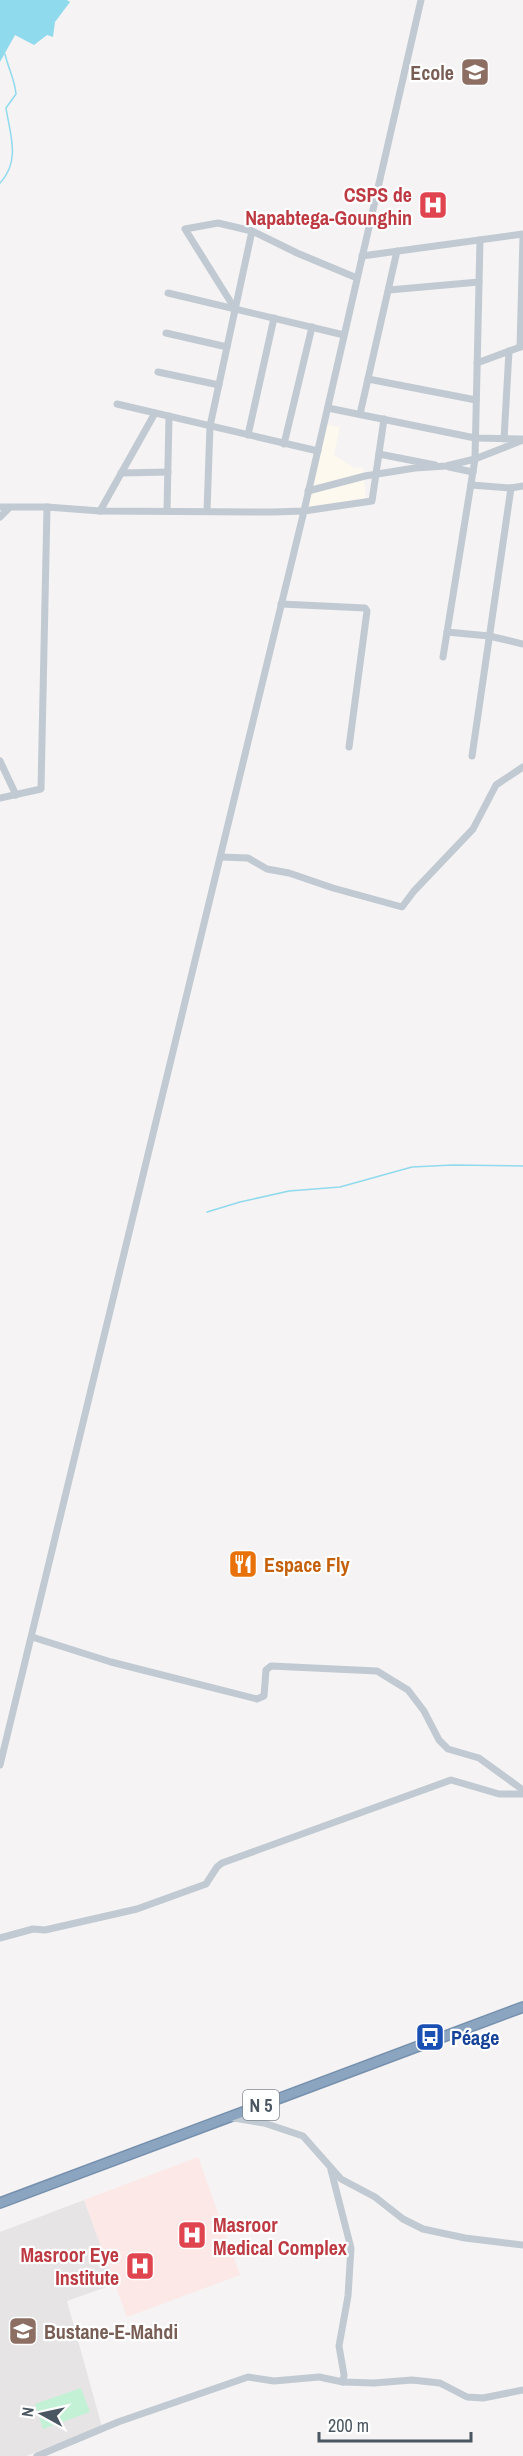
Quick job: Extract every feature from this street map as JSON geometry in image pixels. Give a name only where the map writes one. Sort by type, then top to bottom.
[{"type":"highway","name":"N 5","points":[[0,2203],[523,2007]]},
{"type":"street","points":[[0,1765],[304,511],[421,0]]},
{"type":"street","points":[[235,309],[185,229],[218,223],[252,231],[357,278]]},
{"type":"street","points":[[207,511],[210,426],[252,231]]},
{"type":"street","points":[[362,256],[523,236],[522,346],[477,363]]},
{"type":"street","points":[[444,657],[475,459],[480,240]]},
{"type":"street","points":[[360,414],[398,251]]},
{"type":"street","points":[[389,290],[479,282]]},
{"type":"street","points":[[168,293],[344,335]]},
{"type":"street","points":[[248,435],[274,318]]},
{"type":"street","points":[[284,444],[312,327]]},
{"type":"street","points":[[166,333],[227,346]]},
{"type":"street","points":[[504,439],[509,351]]},
{"type":"street","points":[[158,372],[219,385]]},
{"type":"street","points":[[368,379],[476,400]]},
{"type":"street","points":[[117,404],[318,451]]},
{"type":"street","points":[[328,408],[475,438],[523,440]]},
{"type":"street","points":[[100,511],[155,413]]},
{"type":"street","points":[[167,511],[169,416]]},
{"type":"street","points":[[0,507],[47,507],[100,511],[304,511],[372,501],[384,419]]},
{"type":"street","points":[[308,491],[376,475],[415,468],[445,466],[475,459],[523,440]]},
{"type":"street","points":[[379,454],[473,472]]},
{"type":"street","points":[[121,473],[168,472]]},
{"type":"street","points":[[471,484],[511,488],[523,486]]},
{"type":"street","points":[[472,756],[511,488]]},
{"type":"street","points":[[0,798],[41,789],[47,507]]},
{"type":"street","points":[[0,517],[9,508]]},
{"type":"street","points":[[281,604],[365,608],[367,611],[349,747]]},
{"type":"street","points":[[447,632],[489,636],[523,644]]},
{"type":"street","points":[[0,761],[16,795]]},
{"type":"street","points":[[221,857],[248,858],[267,869],[289,873],[402,907],[414,891],[473,829],[496,785],[523,767]]},
{"type":"street","points":[[32,1637],[111,1662],[257,1699],[264,1696],[266,1670],[271,1666],[374,1670],[408,1690],[424,1711],[439,1740],[448,1749],[479,1758],[523,1792]]},
{"type":"street","points":[[0,1938],[33,1929],[45,1930],[137,1909],[206,1884],[222,1863],[451,1780],[499,1794],[523,1792]]},
{"type":"street","points":[[228,2117],[264,2123],[303,2136],[341,2179],[375,2197],[403,2219],[423,2229],[465,2238],[523,2245]]},
{"type":"street","points":[[332,2170],[351,2248],[348,2296],[339,2346],[343,2382]]},
{"type":"street","points":[[37,2456],[118,2422],[248,2377],[274,2381],[319,2377],[343,2382],[412,2380],[440,2383],[467,2397],[483,2398],[523,2390]]},
{"type":"shaded area","points":[[324,424],[340,427],[334,455],[354,468],[363,467],[366,501],[304,511]]},
{"type":"shaded area","points":[[198,2157],[240,2275],[127,2317],[84,2200]]},
{"type":"shaded area","points":[[84,2200],[115,2284],[67,2301],[102,2427],[26,2456],[0,2456],[0,2232]]},
{"type":"green space","points":[[81,2388],[90,2412],[43,2429],[35,2404]]},
{"type":"water","points":[[0,0],[67,0],[70,2],[55,22],[53,37],[47,35],[34,45],[15,35],[0,62]]},
{"type":"waterway","points":[[0,183],[6,175],[12,156],[6,108],[16,94],[5,54]]},
{"type":"waterway","points":[[207,1212],[289,1191],[340,1187],[412,1167],[523,1166]]},
{"type":"place","name":"Ecole","points":[[475,72]]},
{"type":"place","name":"CSPS de Napabtega-Gounghin","points":[[433,205]]},
{"type":"place","name":"Espace Fly","points":[[243,1564]]},
{"type":"place","name":"Péage","points":[[430,2037]]},
{"type":"place","name":"Masroor Medical Complex","points":[[192,2235]]},
{"type":"place","name":"Masroor Eye Institute","points":[[140,2266]]},
{"type":"place","name":"Bustane-E-Mahdi","points":[[23,2331]]}]
